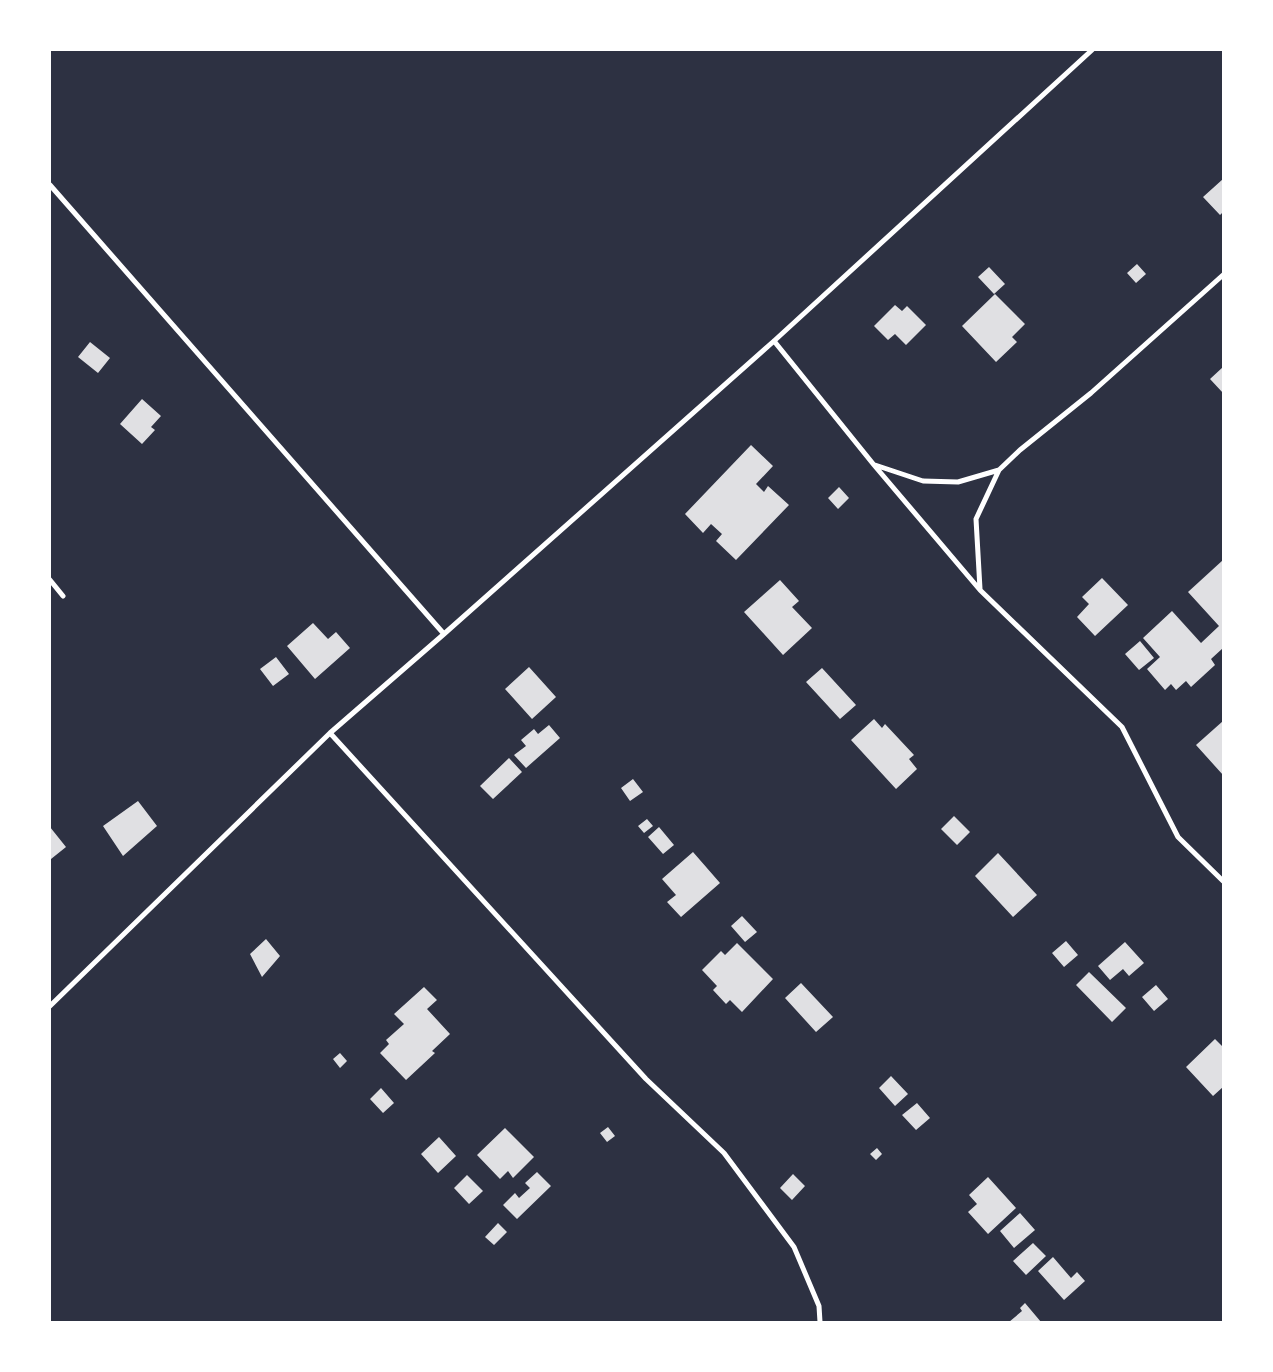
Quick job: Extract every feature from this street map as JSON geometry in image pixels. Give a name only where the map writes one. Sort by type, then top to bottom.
[{"type":"street","points":[[50,1006],[330,733],[774,341],[1092,50]]},
{"type":"street","points":[[50,185],[444,634]]},
{"type":"street","points":[[980,590],[976,519],[999,470],[1020,450],[1091,393],[1220,282],[1223,276]]},
{"type":"street","points":[[774,341],[874,465],[980,590],[1122,727],[1178,837],[1223,881]]},
{"type":"street","points":[[874,465],[924,481],[958,482],[999,470]]},
{"type":"street","points":[[50,580],[63,596]]},
{"type":"street","points":[[330,733],[646,1079],[724,1153],[794,1247],[819,1306],[820,1322]]},
{"type":"building","points":[[1223,179],[1223,212],[1220,215],[1203,197]]},
{"type":"building","points":[[1137,264],[1146,274],[1136,283],[1127,273]]},
{"type":"building","points":[[989,267],[1005,284],[994,294],[978,277]]},
{"type":"building","points":[[995,294],[1025,324],[1012,337],[1017,342],[996,362],[962,326]]},
{"type":"building","points":[[895,305],[902,311],[907,306],[926,325],[906,345],[895,334],[888,340],[874,326]]},
{"type":"building","points":[[90,342],[110,358],[98,373],[78,357]]},
{"type":"building","points":[[1223,367],[1223,393],[1210,379]]},
{"type":"building","points":[[142,399],[161,416],[151,427],[155,430],[142,444],[120,424]]},
{"type":"building","points":[[751,445],[773,466],[756,484],[764,492],[768,486],[789,505],[736,560],[716,541],[722,534],[711,524],[703,533],[685,514]]},
{"type":"building","points":[[839,487],[849,498],[838,509],[828,498]]},
{"type":"building","points":[[1223,560],[1223,648],[1211,659],[1215,665],[1191,687],[1186,681],[1176,690],[1171,684],[1165,690],[1147,669],[1160,657],[1143,638],[1172,611],[1201,643],[1219,626],[1188,592]]},
{"type":"building","points":[[1102,578],[1128,605],[1095,636],[1077,617],[1089,604],[1082,597]]},
{"type":"building","points":[[780,580],[799,601],[792,607],[812,628],[783,655],[744,612]]},
{"type":"building","points":[[313,623],[328,639],[336,632],[350,648],[315,679],[287,646]]},
{"type":"building","points":[[1140,641],[1154,658],[1139,670],[1125,654]]},
{"type":"building","points":[[276,657],[289,674],[273,686],[260,669]]},
{"type":"building","points":[[529,667],[556,697],[532,719],[505,689]]},
{"type":"building","points":[[822,668],[856,705],[840,719],[806,682]]},
{"type":"building","points":[[874,719],[882,728],[885,724],[914,755],[909,759],[917,769],[896,789],[851,740]]},
{"type":"building","points":[[1223,721],[1223,775],[1196,745]]},
{"type":"building","points":[[549,725],[560,738],[526,768],[514,755],[526,746],[521,740],[534,729],[538,734]]},
{"type":"building","points":[[509,758],[522,772],[493,799],[480,786]]},
{"type":"building","points":[[633,779],[643,792],[630,801],[621,788]]},
{"type":"building","points":[[138,801],[157,826],[123,856],[103,826]]},
{"type":"building","points":[[954,816],[970,832],[957,845],[941,829]]},
{"type":"building","points":[[647,819],[653,826],[644,833],[638,826]]},
{"type":"building","points":[[50,827],[66,847],[51,859],[50,857]]},
{"type":"building","points":[[659,827],[674,845],[663,854],[648,837]]},
{"type":"building","points":[[693,852],[720,883],[681,917],[667,902],[676,895],[662,879]]},
{"type":"building","points":[[998,853],[1037,895],[1013,917],[975,876]]},
{"type":"building","points":[[742,916],[757,932],[745,942],[731,926]]},
{"type":"building","points":[[266,939],[280,956],[262,977],[250,954]]},
{"type":"building","points":[[1066,941],[1078,955],[1064,967],[1052,953]]},
{"type":"building","points":[[1125,942],[1144,963],[1129,976],[1123,969],[1110,980],[1098,966]]},
{"type":"building","points":[[737,943],[773,979],[742,1012],[730,1000],[726,1004],[713,990],[717,986],[702,970],[721,951],[725,955]]},
{"type":"building","points":[[1089,972],[1126,1008],[1112,1022],[1076,985]]},
{"type":"building","points":[[801,983],[833,1017],[816,1032],[785,998]]},
{"type":"building","points":[[1156,985],[1168,999],[1154,1011],[1142,997]]},
{"type":"building","points":[[424,987],[437,1000],[427,1009],[450,1034],[432,1051],[435,1053],[406,1080],[380,1053],[389,1044],[386,1040],[404,1024],[394,1014]]},
{"type":"building","points":[[1215,1039],[1223,1047],[1223,1087],[1213,1096],[1186,1067]]},
{"type":"building","points":[[340,1053],[347,1061],[340,1068],[333,1059]]},
{"type":"building","points":[[891,1076],[908,1094],[895,1106],[879,1088]]},
{"type":"building","points":[[381,1088],[394,1103],[383,1113],[370,1099]]},
{"type":"building","points":[[917,1103],[930,1118],[916,1130],[902,1115]]},
{"type":"building","points":[[608,1127],[615,1136],[607,1142],[600,1133]]},
{"type":"building","points":[[505,1128],[534,1157],[513,1178],[508,1171],[500,1179],[477,1155]]},
{"type":"building","points":[[439,1137],[456,1156],[438,1173],[421,1154]]},
{"type":"building","points":[[877,1148],[882,1154],[876,1160],[870,1154]]},
{"type":"building","points":[[537,1172],[551,1186],[517,1219],[503,1205],[515,1193],[519,1198],[530,1188],[525,1183]]},
{"type":"building","points":[[793,1174],[805,1186],[792,1200],[780,1188]]},
{"type":"building","points":[[467,1175],[483,1191],[469,1204],[454,1188]]},
{"type":"building","points":[[988,1177],[1016,1208],[988,1234],[968,1212],[977,1204],[969,1195]]},
{"type":"building","points":[[1020,1213],[1035,1230],[1014,1248],[1000,1231]]},
{"type":"building","points":[[498,1223],[507,1232],[494,1245],[485,1237]]},
{"type":"building","points":[[1033,1243],[1046,1256],[1026,1275],[1013,1261]]},
{"type":"building","points":[[1053,1257],[1071,1278],[1077,1272],[1085,1281],[1064,1300],[1038,1271]]},
{"type":"building","points":[[1025,1303],[1041,1322],[1009,1322],[1022,1311],[1020,1308]]}]
